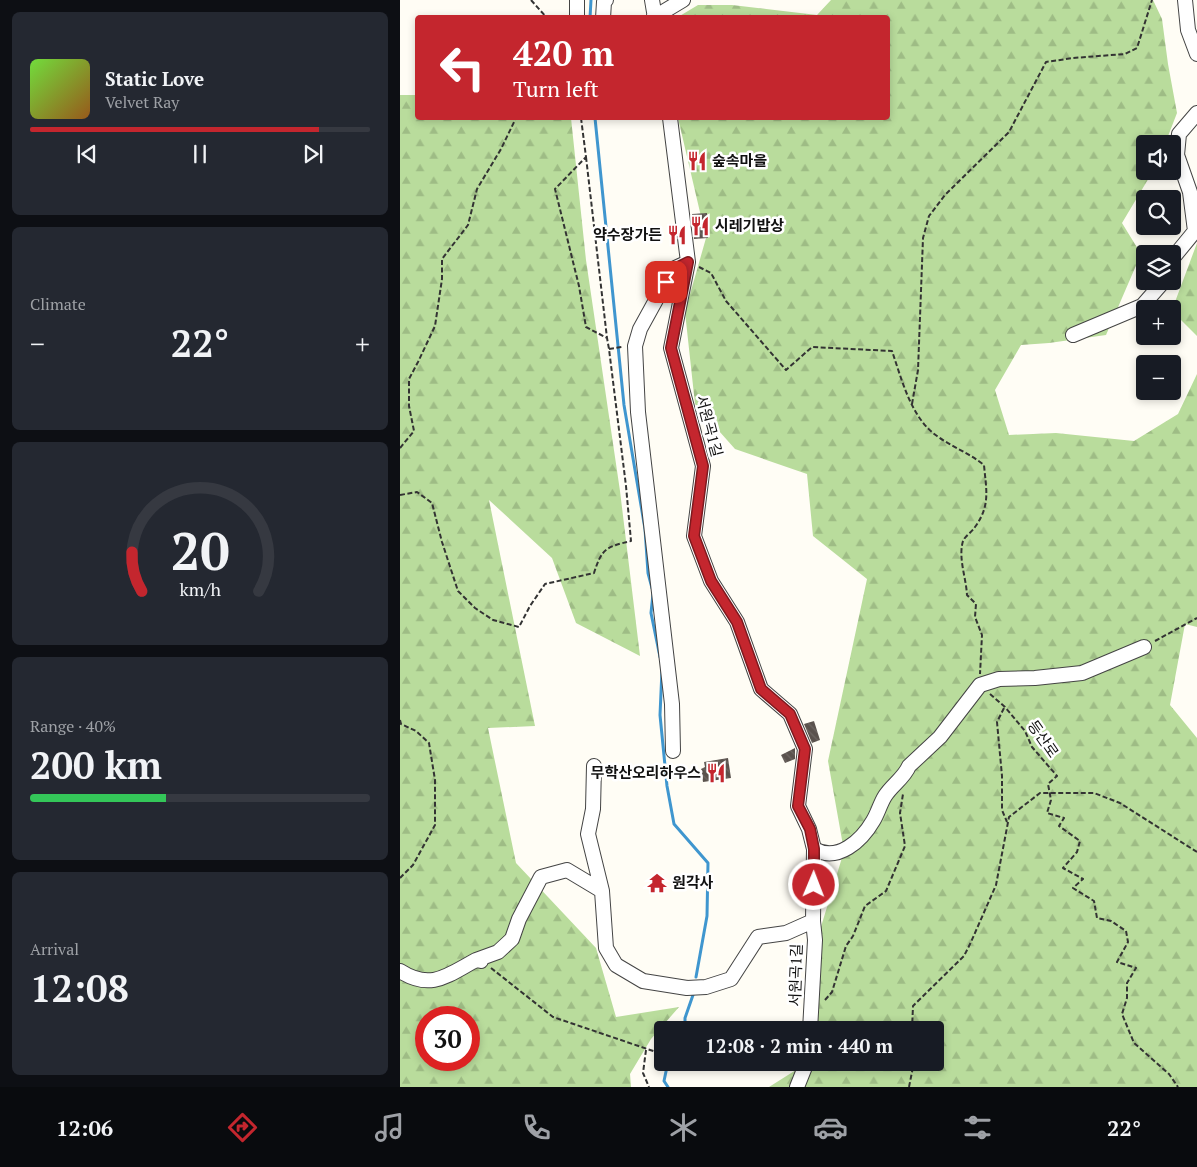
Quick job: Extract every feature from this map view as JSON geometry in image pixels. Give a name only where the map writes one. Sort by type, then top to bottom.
[{"type":"street","points":[[577,0],[577,15]]},
{"type":"street","points":[[604,15],[604,2],[606,0]]},
{"type":"street","points":[[652,0],[654,15]]},
{"type":"street","points":[[657,15],[683,0]]},
{"type":"street","points":[[1185,0],[1188,30],[1197,54]]},
{"type":"street","points":[[1181,248],[1195,231],[1190,192],[1177,155],[1178,134],[1197,113]]},
{"type":"street","name":"서원곡1길","points":[[670,120],[688,262],[671,348],[703,466],[694,536],[711,581],[737,622],[761,689],[790,714],[805,749],[798,806],[810,829],[814,849],[814,940],[810,1021]]},
{"type":"street","points":[[673,751],[672,704],[638,412],[635,346],[640,329],[674,269],[688,262]]},
{"type":"street","points":[[1074,335],[1142,306],[1156,290]]},
{"type":"street","points":[[814,849],[821,853],[838,853],[858,842],[873,821],[884,797],[906,773],[909,766],[940,737],[980,685],[999,678],[1035,678],[1082,673],[1144,647]]},
{"type":"street","name":"서원곡1길","points":[[594,766],[592,809],[588,834],[602,891],[606,948],[616,965],[643,981],[687,988],[706,987],[731,979],[758,938],[786,933],[813,921]]},
{"type":"street","points":[[400,971],[406,975],[428,982],[442,978],[498,952],[512,939],[519,919],[541,877],[567,870],[602,891]]},
{"type":"street","points":[[797,1087],[803,1071]]},
{"type":"path","points":[[532,0],[544,15]]},
{"type":"path","points":[[912,404],[918,370],[923,238],[929,216],[945,195],[1009,132],[1046,62],[1125,54],[1137,48],[1152,0]]},
{"type":"path","points":[[400,448],[414,431],[409,406],[409,379],[435,326],[442,279],[442,259],[468,225],[477,189],[501,149],[515,120]]},
{"type":"path","points":[[400,495],[417,492],[432,503],[458,592],[475,608],[493,620],[518,627],[545,584],[594,573],[600,554],[614,546],[630,541],[626,486],[581,120]]},
{"type":"path","points":[[586,158],[555,189],[579,286],[586,328],[607,338]]},
{"type":"path","points":[[688,262],[711,273],[726,301],[786,370],[812,348],[892,351],[912,404],[925,426],[936,436],[971,455],[984,465],[986,506],[975,527],[963,540],[962,552],[962,565],[966,578],[967,595],[976,604],[975,617],[982,635],[980,685]]},
{"type":"path","points":[[610,349],[629,346]]},
{"type":"path","points":[[1144,647],[1197,618]]},
{"type":"path","name":"등산로","points":[[980,685],[1005,707],[1025,731],[1032,747],[1057,776],[1048,784],[1048,793],[1051,800],[1047,813],[1064,818],[1059,826],[1080,841],[1077,852],[1063,868],[1083,879],[1073,888],[1094,902],[1097,918],[1111,921],[1126,931],[1128,942],[1117,962],[1136,968],[1127,983],[1122,1014],[1134,1043],[1169,1074],[1178,1087]]},
{"type":"path","points":[[1005,707],[996,722],[1002,776],[1002,810],[1008,825]]},
{"type":"path","points":[[400,720],[401,724],[416,731],[429,743],[435,780],[435,825],[413,865],[400,878]]},
{"type":"path","points":[[825,999],[832,992],[846,946],[854,936],[865,906],[886,891],[905,846],[900,813],[906,773]]},
{"type":"path","points":[[912,1021],[913,1006],[964,956],[971,942],[996,885],[1008,817],[1040,794],[1094,793],[1103,796],[1120,803],[1197,852]]},
{"type":"path","points":[[479,960],[553,1017],[654,1052]]},
{"type":"path","points":[[646,1050],[642,1072],[649,1087]]},
{"type":"path","points":[[909,1087],[912,1071]]},
{"type":"green space","points":[[831,0],[1153,0],[1162,19],[1177,113],[1168,135],[1136,135],[1136,180],[1148,180],[1142,190],[1136,190],[1136,200],[1122,223],[1136,246],[1136,266],[1106,335],[1021,345],[995,390],[1009,435],[1056,433],[1134,441],[1178,414],[1197,374],[1197,627],[1185,624],[1170,705],[1197,738],[1197,1087],[769,1087],[794,1071],[944,1071],[944,1021],[813,1021],[820,930],[844,851],[828,761],[867,579],[813,536],[807,474],[735,449],[695,404],[685,312],[706,238],[678,120],[890,120],[890,15],[817,15]]},
{"type":"green space","points":[[698,5],[732,5],[817,15],[681,15]]},
{"type":"green space","points":[[400,95],[415,95],[415,120],[571,120],[586,260],[620,491],[640,656],[576,623],[552,558],[489,500],[535,726],[488,728],[516,863],[596,948],[616,1017],[679,1007],[667,1021],[654,1021],[654,1036],[630,1074],[631,1087],[400,1087]]},
{"type":"green space","points":[[1197,243],[1197,336],[1181,320],[1181,300],[1176,300]]},
{"type":"building","name":"시레기밥상","points":[[707,213],[708,238],[694,239],[692,214]]},
{"type":"building","points":[[814,721],[820,740],[812,743],[804,724]]},
{"type":"building","points":[[795,748],[795,759],[785,763],[781,755]]},
{"type":"building","name":"무학산오리하우스","points":[[728,758],[731,778],[703,782],[701,769],[705,767],[704,762]]},
{"type":"waterway","points":[[590,15],[591,0]]},
{"type":"waterway","points":[[595,120],[624,405],[645,529],[648,573],[652,588]]},
{"type":"waterway","points":[[653,594],[651,613],[660,657]]},
{"type":"waterway","points":[[662,670],[660,715],[667,786],[674,824],[708,863],[707,916],[696,977]]},
{"type":"waterway","points":[[685,1021],[693,995]]},
{"type":"waterway","points":[[666,1071],[664,1081],[668,1087]]},
{"type":"place","name":"숲속마을","points":[[697,161]]},
{"type":"place","name":"시레기밥상","points":[[700,226]]},
{"type":"place","name":"약수장가든","points":[[677,235]]},
{"type":"place","name":"무학산오리하우스","points":[[716,773]]},
{"type":"place","name":"원각사","points":[[657,883]]},
{"type":"route","points":[[666,282],[674,269],[688,262],[671,348],[703,466],[694,536],[711,581],[737,622],[761,689],[790,714],[805,749],[798,806],[810,829],[814,849],[814,885]]}]
